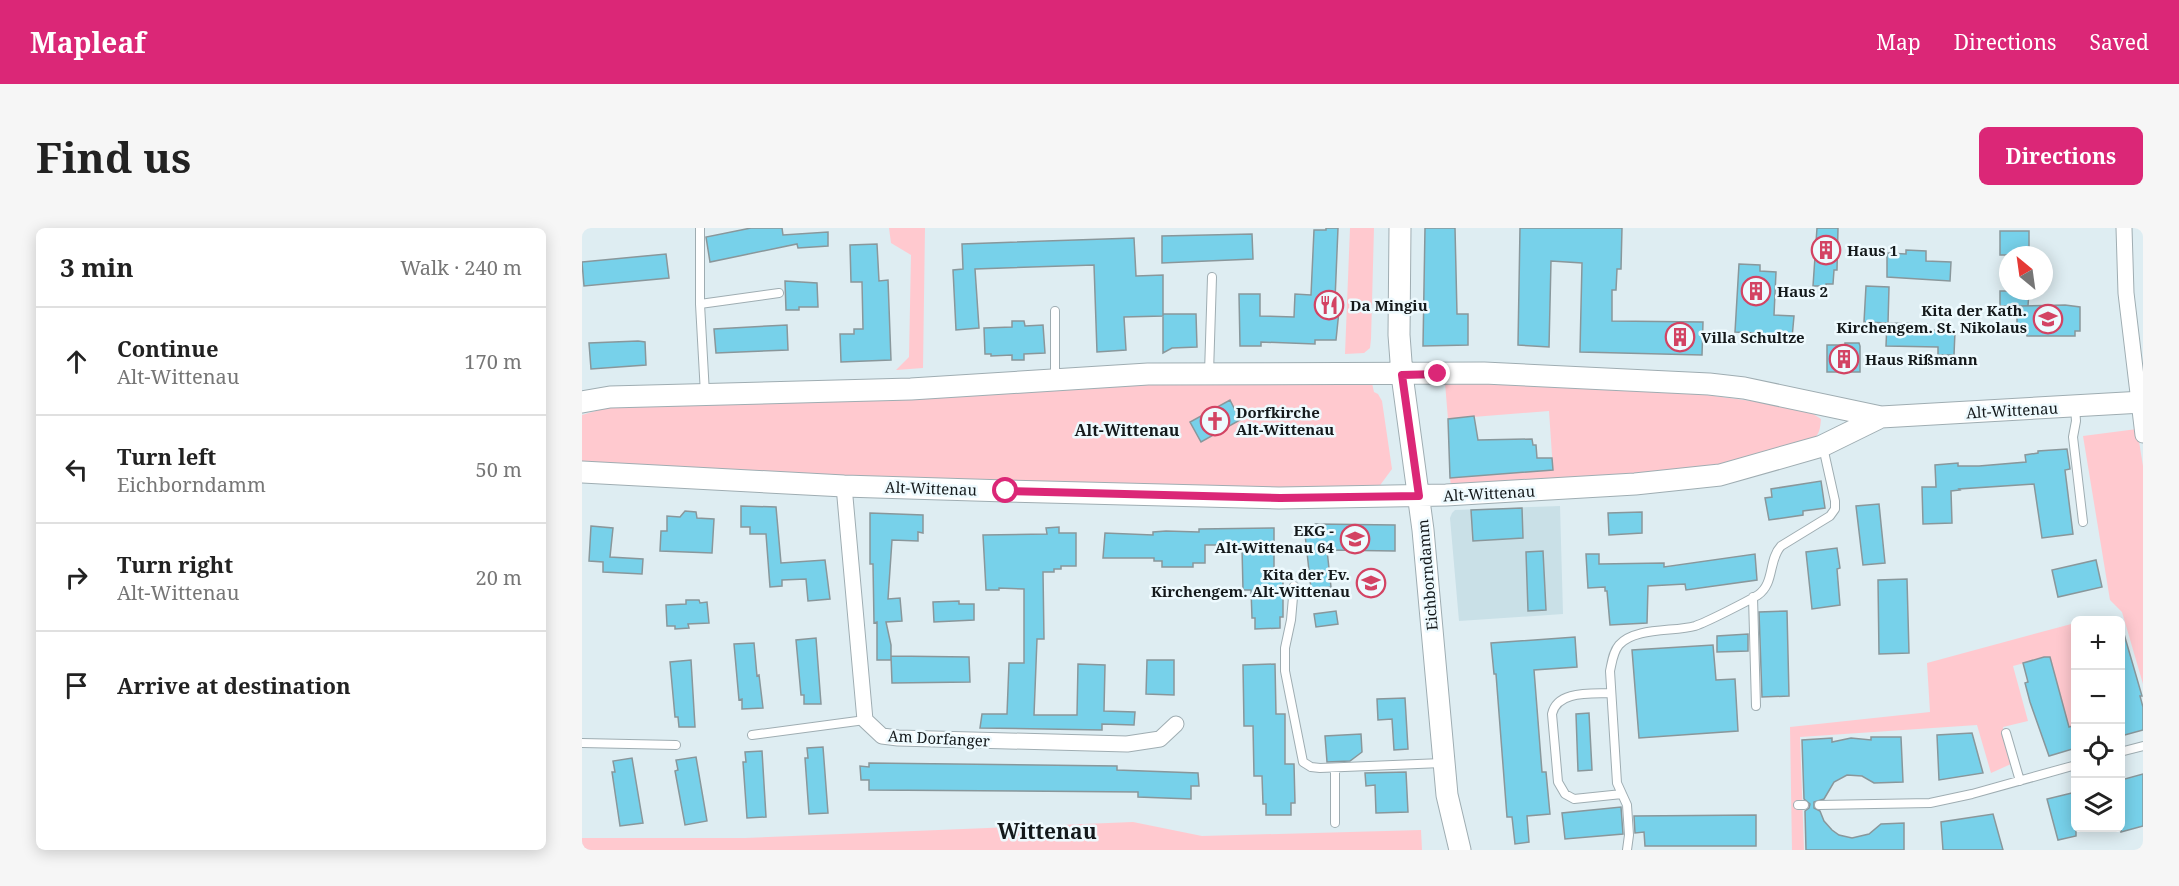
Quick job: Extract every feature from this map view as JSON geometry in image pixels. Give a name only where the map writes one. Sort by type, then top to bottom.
[{"type":"main road","name":"Eichborndamm","points":[[1400,228],[1399,335],[1402,375],[1419,496],[1443,763],[1450,813],[1460,850]]},
{"type":"main road","name":"Alt-Wittenau","points":[[582,402],[610,397],[911,389],[1148,374],[1484,374],[1709,384],[1744,388],[1881,417],[2141,402]]},
{"type":"main road","name":"Alt-Wittenau","points":[[582,472],[844,486],[1280,498],[1419,496],[1635,484],[1720,475],[1822,446],[1881,417]]},
{"type":"street","points":[[2124,228],[2126,293],[2141,402],[2143,435]]},
{"type":"street","points":[[844,486],[865,720]]},
{"type":"street","name":"Am Dorfanger","points":[[865,720],[882,736],[898,738],[1127,744],[1160,739],[1176,724]]},
{"type":"lane","points":[[700,228],[700,304],[705,395]]},
{"type":"lane","points":[[1209,375],[1212,277]]},
{"type":"lane","points":[[700,304],[779,293]]},
{"type":"lane","points":[[1055,311],[1055,380]]},
{"type":"lane","points":[[2075,407],[2076,421],[2073,437],[2083,522]]},
{"type":"lane","points":[[1627,850],[1629,835],[1627,805],[1617,783],[1611,693],[1610,671],[1615,653],[1619,645],[1638,634],[1696,626],[1753,597],[1766,586],[1775,552],[1830,516],[1835,509],[1822,446]]},
{"type":"lane","points":[[1294,586],[1291,620],[1285,648],[1285,671],[1303,762],[1311,767],[1335,768],[1443,763]]},
{"type":"lane","points":[[1753,597],[1756,706]]},
{"type":"lane","points":[[1611,693],[1570,696],[1553,706],[1558,782],[1565,794],[1574,799],[1622,794]]},
{"type":"lane","points":[[752,735],[865,720]]},
{"type":"lane","points":[[2006,733],[2020,781]]},
{"type":"lane","points":[[582,743],[676,744]]},
{"type":"lane","points":[[2125,751],[2143,746]]},
{"type":"lane","points":[[1820,805],[1930,803],[2071,766]]},
{"type":"lane","points":[[1335,768],[1335,823]]},
{"type":"shaded area","points":[[889,228],[925,228],[923,368],[896,370],[909,357],[911,255],[891,243]]},
{"type":"shaded area","points":[[1350,228],[1374,228],[1371,339],[1370,348],[1364,353],[1345,354]]},
{"type":"shaded area","points":[[1169,382],[1372,383],[1374,392],[1382,401],[1392,469],[1378,488],[1122,488],[582,464],[582,415],[609,407]]},
{"type":"shaded area","points":[[1445,383],[1496,383],[1684,392],[1804,408],[1821,419],[1818,433],[1813,439],[1720,465],[1627,476],[1451,486],[1450,478],[1553,470],[1549,411],[1448,419]]},
{"type":"shaded area","points":[[2137,429],[2143,466],[2143,684],[2125,616],[2110,600],[2083,436]]},
{"type":"shaded area","points":[[1560,506],[1563,614],[1459,621],[1450,518],[1452,513],[1455,510]]},
{"type":"shaded area","points":[[2071,624],[2071,726],[2069,727],[2044,658],[2013,666],[2028,721],[2003,727],[2011,764],[1991,773],[1977,725],[1800,737],[1804,850],[1792,850],[1790,727],[1930,712],[1927,663]]},
{"type":"shaded area","points":[[1133,822],[1202,836],[1421,830],[1422,850],[582,850],[582,838],[745,838]]},
{"type":"building","points":[[751,228],[782,228],[783,235],[828,232],[828,246],[798,248],[797,244],[710,262],[706,237]]},
{"type":"building","points":[[1326,228],[1338,228],[1335,300],[1340,301],[1336,340],[1315,340],[1315,344],[1261,342],[1261,346],[1240,346],[1239,294],[1260,294],[1260,316],[1294,317],[1295,294],[1311,295],[1314,230],[1326,230]]},
{"type":"building","points":[[1425,228],[1455,228],[1457,314],[1468,314],[1468,345],[1423,346]]},
{"type":"building","points":[[1520,228],[1622,228],[1621,269],[1617,269],[1616,290],[1612,290],[1612,321],[1703,322],[1702,355],[1580,352],[1582,263],[1551,261],[1549,347],[1518,345]]},
{"type":"building","name":"Haus 1","points":[[1817,228],[1838,228],[1837,270],[1834,270],[1833,284],[1826,284],[1826,286],[1813,286]]},
{"type":"building","points":[[2000,231],[2029,231],[2029,246],[2000,246]]},
{"type":"building","points":[[1252,234],[1253,259],[1162,263],[1162,236]]},
{"type":"building","points":[[1134,238],[1136,276],[1163,275],[1163,316],[1124,317],[1126,350],[1097,352],[1094,265],[975,269],[979,328],[956,330],[953,270],[963,269],[962,244]]},
{"type":"building","points":[[877,244],[879,281],[888,280],[891,360],[841,362],[840,334],[854,334],[854,329],[863,329],[862,282],[851,282],[850,245]]},
{"type":"building","points":[[1906,250],[1926,251],[1926,261],[1951,262],[1950,281],[1887,277],[1887,253],[1906,254]]},
{"type":"building","points":[[666,254],[669,278],[584,286],[582,262]]},
{"type":"building","name":"Haus 2","points":[[1739,264],[1760,265],[1760,271],[1776,272],[1774,315],[1794,316],[1792,338],[1754,336],[1754,333],[1735,332]]},
{"type":"building","points":[[785,281],[817,283],[818,307],[786,310]]},
{"type":"building","points":[[1866,286],[1889,287],[1888,323],[1864,322]]},
{"type":"building","points":[[2000,300],[2028,300],[2028,306],[2000,306]]},
{"type":"building","points":[[2017,306],[2080,307],[2080,331],[2075,331],[2075,336],[2027,336],[2026,330],[2017,330]]},
{"type":"building","points":[[1163,314],[1196,314],[1197,347],[1172,348],[1163,353]]},
{"type":"building","points":[[1012,321],[1024,321],[1025,326],[1043,325],[1045,353],[1024,354],[1024,360],[1012,360],[1012,355],[985,354],[984,328],[1012,327]]},
{"type":"building","points":[[1887,323],[1927,324],[1927,330],[1955,331],[1954,355],[1938,355],[1938,347],[1886,346]]},
{"type":"building","points":[[787,325],[788,350],[716,353],[714,329]]},
{"type":"building","points":[[645,342],[646,365],[591,369],[589,343]]},
{"type":"building","name":"Haus Rißmann","points":[[1845,343],[1859,343],[1860,372],[1827,372],[1827,345],[1845,345]]},
{"type":"building","name":"Dorfkirche Alt-Wittenau","points":[[1230,400],[1240,420],[1201,442],[1190,422]]},
{"type":"building","points":[[1474,416],[1478,440],[1532,439],[1533,445],[1536,445],[1537,458],[1552,458],[1553,470],[1450,478],[1448,419]]},
{"type":"building","points":[[2067,449],[2070,469],[2065,470],[2073,534],[2042,538],[2034,484],[1951,491],[1952,523],[1923,524],[1922,487],[1936,487],[1935,465],[1958,463],[1958,466],[1979,466],[2026,462],[2025,455],[2038,453],[2038,451]]},
{"type":"building","points":[[1821,481],[1825,508],[1803,511],[1803,515],[1769,520],[1765,498],[1772,497],[1771,489]]},
{"type":"building","points":[[1879,504],[1885,563],[1863,565],[1856,506]]},
{"type":"building","points":[[741,506],[776,507],[781,563],[825,560],[830,599],[808,601],[806,579],[782,580],[782,586],[770,587],[766,534],[750,534],[750,527],[741,527]]},
{"type":"building","points":[[1522,508],[1523,538],[1473,541],[1471,510]]},
{"type":"building","points":[[685,511],[696,512],[697,518],[714,519],[712,553],[660,551],[661,531],[667,531],[667,516],[680,517]]},
{"type":"building","points":[[1642,512],[1642,533],[1609,535],[1608,513]]},
{"type":"building","points":[[870,513],[923,515],[923,533],[918,532],[918,541],[892,540],[888,599],[900,598],[902,621],[886,622],[891,645],[891,660],[877,660],[873,564],[870,564]]},
{"type":"building","points":[[1315,524],[1395,525],[1395,551],[1327,550],[1331,587],[1311,589],[1305,534],[1315,533]]},
{"type":"building","points":[[591,526],[613,528],[610,557],[643,559],[642,574],[603,572],[603,562],[589,561]]},
{"type":"building","points":[[1059,527],[1059,533],[1076,533],[1076,566],[1061,566],[1061,569],[1054,569],[1054,572],[1043,572],[1044,639],[1037,639],[1034,715],[1077,715],[1078,664],[1105,665],[1104,711],[1135,712],[1134,725],[1102,724],[1102,730],[980,728],[982,714],[1007,714],[1009,663],[1024,663],[1024,589],[986,590],[983,535],[1047,534],[1046,528]]},
{"type":"building","points":[[1274,528],[1274,578],[1283,578],[1283,617],[1280,617],[1280,628],[1255,629],[1255,618],[1252,618],[1251,590],[1243,590],[1242,548],[1233,548],[1233,545],[1205,545],[1205,563],[1193,563],[1193,567],[1162,567],[1162,561],[1154,561],[1154,558],[1103,558],[1105,533],[1153,535],[1153,532],[1166,531],[1199,532],[1199,529]]},
{"type":"building","points":[[1837,548],[1840,568],[1837,569],[1840,605],[1812,609],[1806,552]]},
{"type":"building","points":[[1543,551],[1546,610],[1528,611],[1526,552]]},
{"type":"building","points":[[1586,554],[1599,554],[1599,564],[1664,563],[1664,567],[1755,554],[1757,580],[1686,590],[1685,584],[1648,586],[1647,623],[1610,625],[1605,587],[1588,588]]},
{"type":"building","points":[[2096,560],[2102,587],[2058,597],[2052,570]]},
{"type":"building","points":[[1907,579],[1909,653],[1879,654],[1878,580]]},
{"type":"building","points":[[686,600],[707,602],[709,623],[688,624],[689,628],[675,629],[675,626],[667,626],[666,605],[686,604]]},
{"type":"building","points":[[959,601],[959,604],[974,604],[974,620],[934,622],[933,602]]},
{"type":"building","points":[[1336,611],[1338,624],[1316,627],[1314,614]]},
{"type":"building","points":[[1787,611],[1789,696],[1762,697],[1759,612]]},
{"type":"building","points":[[1748,634],[1748,651],[1717,652],[1717,636]]},
{"type":"building","points":[[1575,637],[1577,667],[1534,670],[1542,772],[1546,772],[1550,814],[1527,816],[1529,842],[1515,844],[1512,817],[1507,817],[1496,674],[1494,674],[1491,643]]},
{"type":"building","points":[[2125,637],[2142,696],[2140,696],[2143,707],[2143,730],[2125,735]]},
{"type":"building","points":[[816,638],[821,704],[804,704],[804,695],[801,695],[796,640]]},
{"type":"building","points":[[754,643],[763,708],[742,709],[742,699],[739,700],[734,644]]},
{"type":"building","points":[[1713,645],[1716,680],[1735,679],[1738,731],[1639,738],[1632,650]]},
{"type":"building","points":[[891,656],[969,657],[970,682],[892,683]]},
{"type":"building","points":[[2050,657],[2069,727],[2071,726],[2071,749],[2049,756],[2030,702],[2023,663]]},
{"type":"building","points":[[691,660],[695,727],[679,727],[678,717],[675,717],[670,662]]},
{"type":"building","points":[[1147,660],[1174,660],[1174,695],[1146,694]]},
{"type":"building","points":[[1275,664],[1276,714],[1285,714],[1285,764],[1294,764],[1295,803],[1291,803],[1291,815],[1266,815],[1266,804],[1263,804],[1262,776],[1254,776],[1253,726],[1244,726],[1243,665]]},
{"type":"building","points":[[1405,698],[1408,749],[1394,750],[1392,719],[1378,720],[1377,699]]},
{"type":"building","points":[[1589,713],[1592,770],[1578,771],[1576,714]]},
{"type":"building","points":[[1972,733],[1983,773],[1939,780],[1937,735]]},
{"type":"building","points":[[1361,734],[1362,752],[1350,761],[1327,762],[1325,736]]},
{"type":"building","points":[[1871,737],[1901,737],[1903,782],[1874,783],[1862,776],[1847,775],[1834,782],[1824,799],[1814,802],[1814,808],[1820,811],[1824,821],[1832,830],[1839,835],[1852,838],[1869,834],[1881,824],[1904,823],[1904,850],[1806,850],[1805,811],[1810,804],[1804,799],[1802,740],[1832,738],[1832,742],[1851,738],[1871,740]]},
{"type":"building","points":[[823,747],[828,813],[809,814],[805,758],[808,758],[807,748]]},
{"type":"building","points":[[762,751],[766,817],[747,818],[743,762],[746,762],[745,752]]},
{"type":"building","points":[[696,757],[707,821],[685,825],[675,771],[678,770],[676,760]]},
{"type":"building","points":[[632,758],[643,823],[620,826],[612,772],[615,772],[613,761]]},
{"type":"building","points":[[869,763],[1117,766],[1117,770],[1198,773],[1199,786],[1191,786],[1191,799],[1138,797],[1138,792],[869,790],[869,780],[861,780],[860,766],[869,767]]},
{"type":"building","points":[[1406,772],[1408,812],[1376,813],[1375,785],[1366,786],[1365,773]]},
{"type":"building","points":[[2143,774],[2143,826],[2125,831],[2125,779]]},
{"type":"building","points":[[2071,793],[2071,832],[2076,832],[2076,836],[2058,840],[2047,799]]},
{"type":"building","points":[[1621,807],[1623,834],[1565,839],[1562,813]]},
{"type":"building","points":[[1993,814],[2003,850],[1943,850],[1941,822]]},
{"type":"building","points":[[1756,815],[1756,846],[1645,846],[1644,832],[1635,833],[1634,816]]},
{"type":"place","name":"Haus 1","points":[[1826,250]]},
{"type":"place","name":"Haus 2","points":[[1756,291]]},
{"type":"place","name":"Da Mingiu","points":[[1329,305]]},
{"type":"place","name":"Kita der Kath. Kirchengem. St. Nikolaus","points":[[2048,319]]},
{"type":"place","name":"Villa Schultze","points":[[1680,337]]},
{"type":"place","name":"Haus Rißmann","points":[[1844,359]]},
{"type":"place","name":"Dorfkirche Alt-Wittenau","points":[[1215,421]]},
{"type":"place","name":"EKG - Alt-Wittenau 64","points":[[1355,539]]},
{"type":"place","name":"Kita der Ev. Kirchengem. Alt-Wittenau","points":[[1371,583]]},
{"type":"district","name":"Alt-Wittenau","points":[[1127,430]]},
{"type":"district","name":"Wittenau","points":[[1047,831]]},
{"type":"route","points":[[1006,491],[1280,498],[1419,496],[1402,375],[1438,374]]}]
